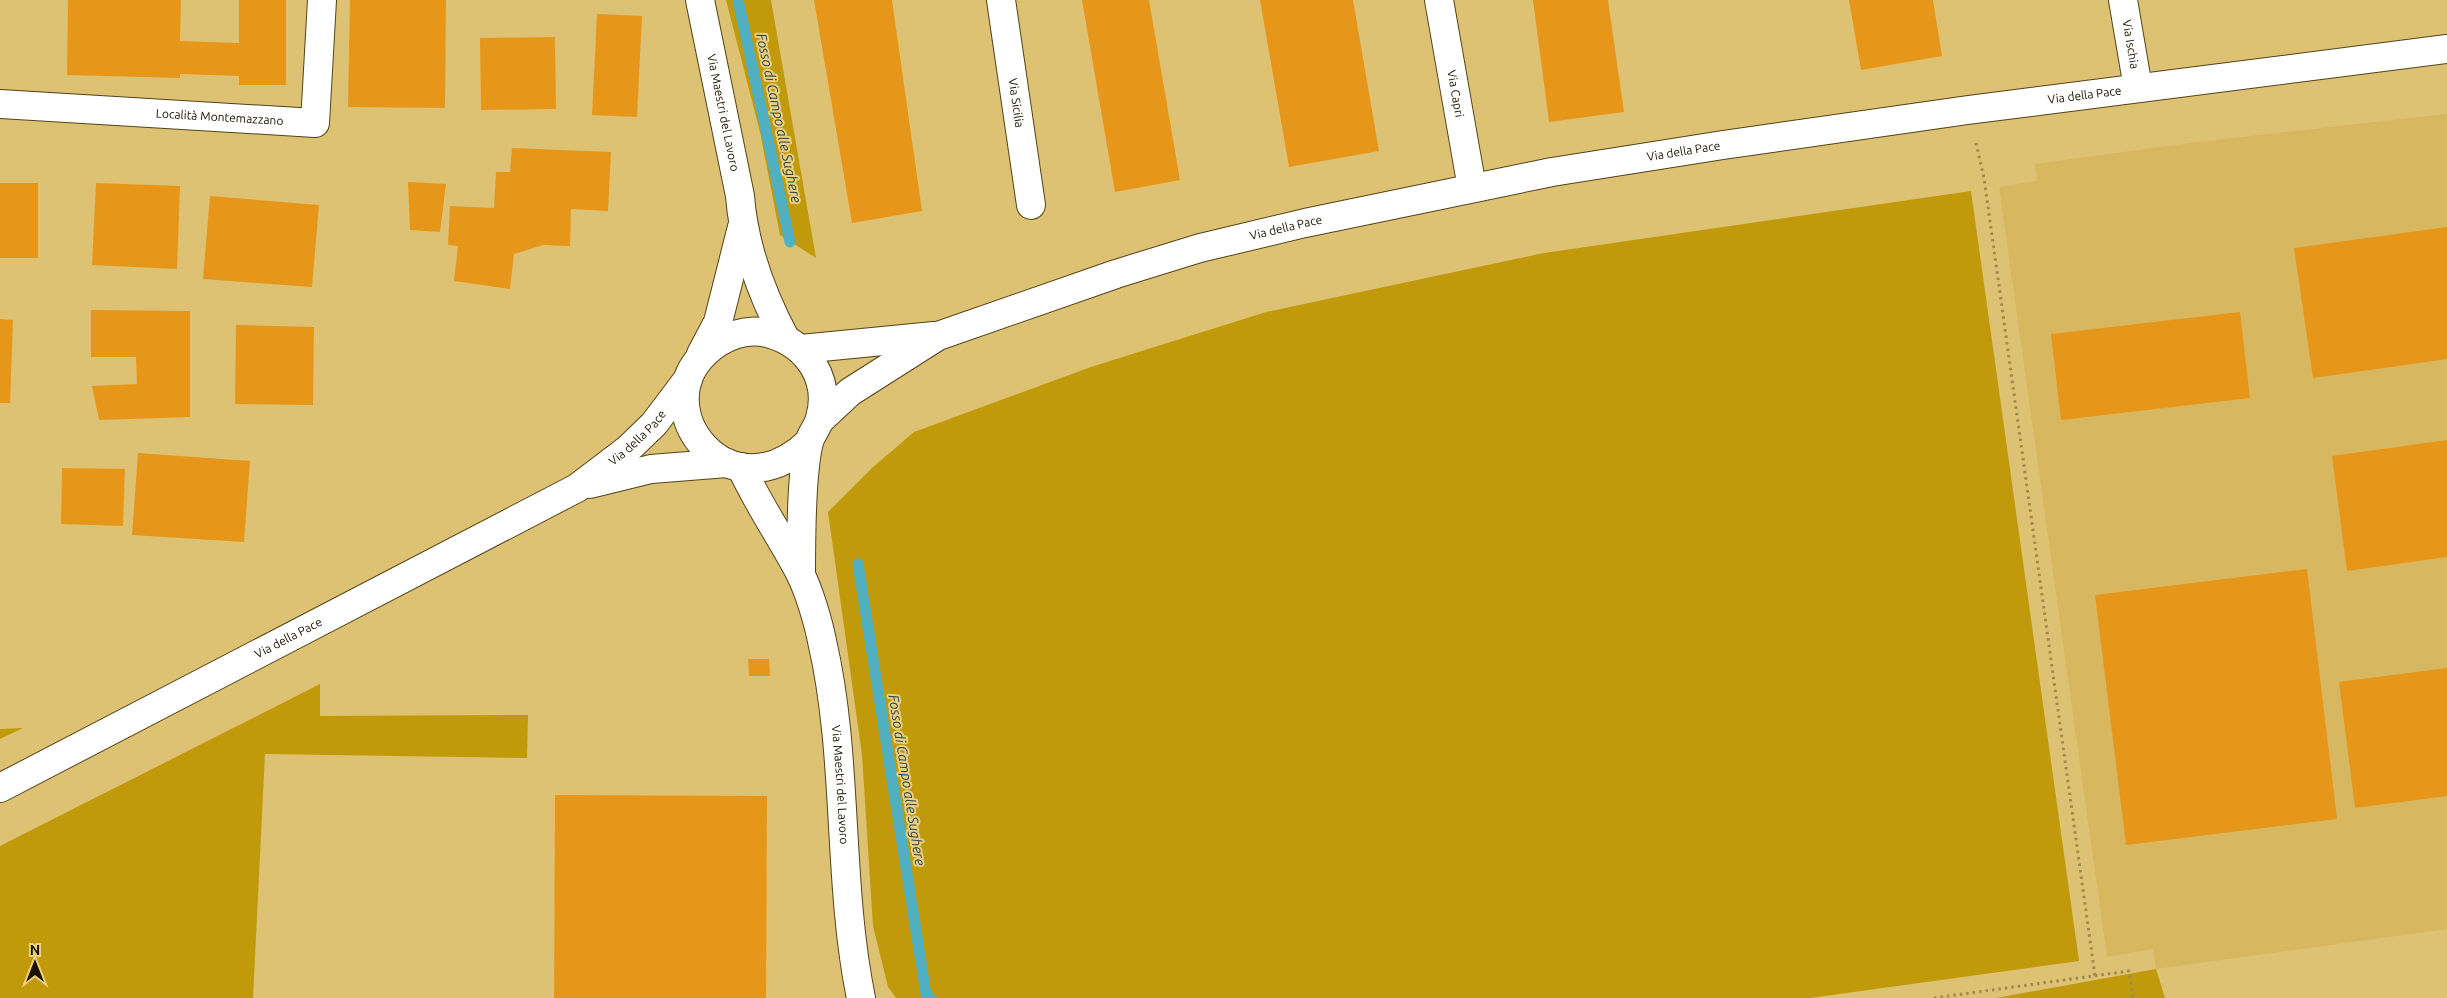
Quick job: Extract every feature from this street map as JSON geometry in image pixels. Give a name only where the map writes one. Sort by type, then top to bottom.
[{"type":"street","name":"Località Montemazzano","points":[[0,104],[315,123],[322,0]]},
{"type":"street","name":"Via Maestri del Lavoro","points":[[700,0],[740,196],[742,225],[759,285],[793,343]]},
{"type":"street","name":"Via Sicilia","points":[[1001,0],[1031,206]]},
{"type":"street","name":"Via Capri","points":[[1440,0],[1472,188]]},
{"type":"street","name":"Via Ischia","points":[[2124,0],[2138,88]]},
{"type":"street","name":"Via della Pace","points":[[815,431],[850,392],[938,336],[1116,274],[1200,248],[1305,223],[1552,172],[1723,145],[1968,110],[2447,49]]},
{"type":"street","name":"Via Maestri del Lavoro","points":[[694,369],[718,322],[742,225]]},
{"type":"street","points":[[762,331],[793,343],[813,364],[821,382],[824,401],[815,431],[795,455],[779,464],[760,469],[734,465],[713,455],[698,441],[689,422],[685,401],[694,369],[716,342],[738,333],[762,331]]},
{"type":"street","name":"Via della Pace","points":[[793,343],[938,336]]},
{"type":"street","name":"Via della Pace","points":[[0,788],[577,488],[627,450],[654,424],[694,369]]},
{"type":"street","name":"Via Maestri del Lavoro","points":[[801,575],[802,507],[815,431]]},
{"type":"street","name":"Via Maestri del Lavoro","points":[[734,465],[801,575],[822,640],[833,701],[852,953],[862,998]]},
{"type":"street","name":"Via della Pace","points":[[577,488],[651,469],[734,465]]},
{"type":"path","points":[[1968,110],[1984,178],[2095,976]]},
{"type":"path","points":[[1934,998],[2129,971],[2133,998]]},
{"type":"shaded area","points":[[726,0],[771,0],[816,258],[780,235],[760,132]]},
{"type":"shaded area","points":[[2447,114],[2447,929],[2156,969],[2153,949],[2107,957],[1999,187],[2037,181],[2035,164],[2197,142]]},
{"type":"shaded area","points":[[1971,191],[2079,961],[1810,998],[896,998],[888,987],[873,926],[862,755],[828,512],[873,467],[914,432],[1091,367],[1266,312],[1544,253]]},
{"type":"shaded area","points":[[320,684],[320,716],[528,715],[527,758],[265,754],[253,998],[0,998],[0,846]]},
{"type":"shaded area","points":[[23,728],[0,739],[0,729]]},
{"type":"shaded area","points":[[2156,969],[2165,998],[1996,998]]},
{"type":"building","points":[[68,0],[181,0],[180,41],[239,43],[239,0],[286,0],[286,85],[239,85],[239,76],[180,74],[180,78],[67,75]]},
{"type":"building","points":[[350,0],[446,0],[445,108],[348,107]]},
{"type":"building","points":[[814,0],[892,0],[922,211],[852,223]]},
{"type":"building","points":[[1082,0],[1149,0],[1180,180],[1115,192]]},
{"type":"building","points":[[1260,0],[1353,0],[1379,151],[1289,167]]},
{"type":"building","points":[[1533,0],[1608,0],[1624,112],[1549,122]]},
{"type":"building","points":[[1849,0],[1933,0],[1942,56],[1861,70]]},
{"type":"building","points":[[597,14],[642,16],[637,117],[592,115]]},
{"type":"building","points":[[555,37],[556,109],[481,110],[480,38]]},
{"type":"building","points":[[512,148],[611,152],[608,211],[571,209],[570,246],[543,245],[514,254],[510,289],[454,281],[458,246],[448,245],[450,206],[494,208],[496,172],[510,172]]},
{"type":"building","points":[[408,182],[446,184],[440,232],[410,230]]},
{"type":"building","points":[[0,183],[38,183],[38,258],[0,258]]},
{"type":"building","points":[[96,183],[180,186],[177,269],[92,265]]},
{"type":"building","points":[[210,196],[319,205],[312,287],[203,279]]},
{"type":"building","points":[[2447,227],[2447,359],[2313,378],[2294,248]]},
{"type":"building","points":[[91,310],[190,311],[190,417],[99,420],[92,386],[137,384],[136,357],[91,357]]},
{"type":"building","points":[[2240,312],[2250,398],[2061,420],[2051,334]]},
{"type":"building","points":[[0,319],[13,320],[10,403],[0,403]]},
{"type":"building","points":[[236,325],[314,327],[313,405],[235,404]]},
{"type":"building","points":[[2447,440],[2447,557],[2347,571],[2332,456]]},
{"type":"building","points":[[138,453],[250,461],[244,542],[132,535]]},
{"type":"building","points":[[62,468],[125,469],[123,526],[61,524]]},
{"type":"building","points":[[2307,569],[2337,819],[2126,845],[2095,595]]},
{"type":"building","points":[[748,659],[769,659],[770,676],[749,676]]},
{"type":"building","points":[[2447,668],[2447,796],[2355,808],[2339,682]]},
{"type":"building","points":[[555,795],[767,796],[766,998],[554,998]]},
{"type":"waterway","name":"Fosso di Campo alle Sughere","points":[[738,0],[790,242]]},
{"type":"waterway","name":"Fosso di Campo alle Sughere","points":[[858,564],[926,994],[930,998]]}]
